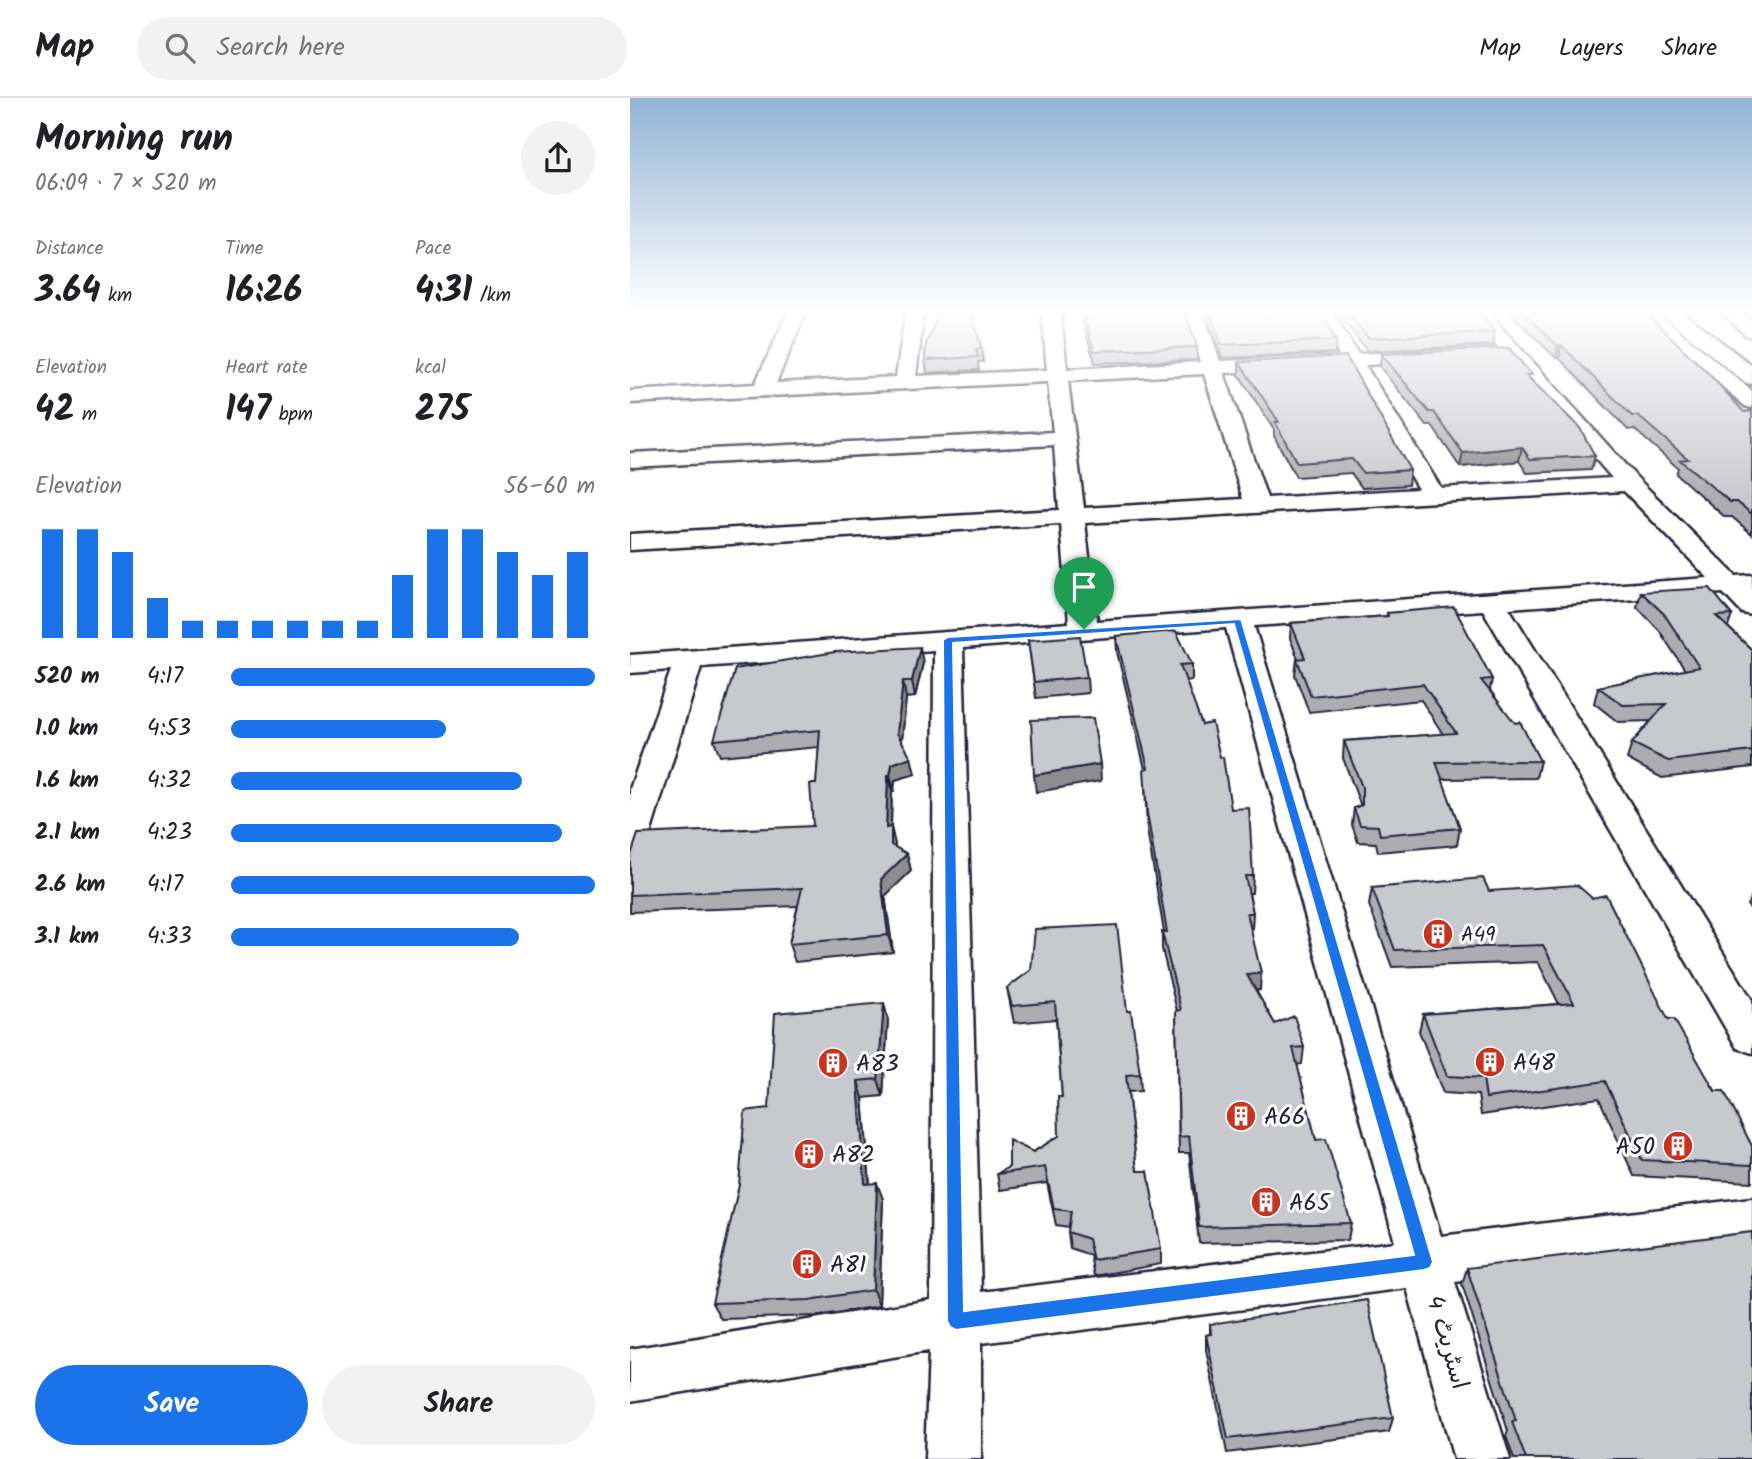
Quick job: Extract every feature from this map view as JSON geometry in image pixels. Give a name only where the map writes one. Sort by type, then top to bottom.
[{"type":"street","points":[[763,390],[770,374]]},
{"type":"street","points":[[905,383],[906,374]]},
{"type":"street","points":[[630,397],[1087,374]]},
{"type":"street","points":[[1214,374],[1257,505]]},
{"type":"street","points":[[1360,374],[1433,495]]},
{"type":"street","points":[[1532,374],[1630,484],[1742,584],[1752,607]]},
{"type":"street","points":[[1718,374],[1752,402]]},
{"type":"street","points":[[1058,375],[1084,629]]},
{"type":"street","points":[[630,460],[1064,438]]},
{"type":"street","points":[[630,542],[1630,484]]},
{"type":"street","points":[[630,664],[1084,629],[1238,621],[1742,584]]},
{"type":"street","points":[[1491,601],[1752,1036]]},
{"type":"street","name":"اسٹریٹ 4","points":[[1238,621],[1482,1459]]},
{"type":"street","points":[[948,640],[956,1321],[953,1459]]},
{"type":"street","points":[[630,841],[689,660]]},
{"type":"street","points":[[630,1375],[956,1321],[1752,1221]]},
{"type":"building","points":[[1247,374],[1356,374],[1410,470],[1363,473],[1352,459],[1297,463],[1275,422],[1279,422]]},
{"type":"building","points":[[1397,374],[1531,374],[1526,375],[1580,428],[1595,456],[1530,459],[1522,447],[1463,453],[1434,412],[1429,412]]},
{"type":"building","points":[[1590,374],[1708,374],[1744,412],[1752,411],[1752,514],[1737,502],[1730,502],[1680,460],[1688,459],[1638,416],[1632,416]]},
{"type":"building","points":[[1710,588],[1732,615],[1716,616],[1752,650],[1752,751],[1668,761],[1632,743],[1666,704],[1623,705],[1598,687],[1699,667],[1664,614],[1641,592]]},
{"type":"building","points":[[1454,607],[1492,679],[1481,680],[1515,723],[1520,722],[1540,761],[1436,762],[1460,828],[1380,835],[1378,826],[1360,825],[1354,808],[1362,805],[1362,787],[1344,741],[1456,733],[1423,684],[1311,696],[1297,659],[1305,658],[1291,623],[1388,616],[1387,613]]},
{"type":"building","points":[[1176,631],[1192,664],[1180,665],[1202,725],[1212,723],[1220,757],[1223,757],[1231,809],[1249,808],[1253,876],[1245,876],[1253,913],[1247,913],[1261,973],[1247,975],[1275,1024],[1294,1016],[1304,1047],[1293,1048],[1316,1140],[1326,1139],[1351,1223],[1199,1227],[1189,1136],[1179,1137],[1176,1011],[1181,1010],[1162,932],[1167,932],[1147,813],[1144,769],[1148,768],[1116,636]]},
{"type":"building","points":[[1080,636],[1087,677],[1034,682],[1028,640]]},
{"type":"building","points":[[920,647],[912,681],[903,681],[897,733],[911,757],[892,764],[888,775],[886,828],[891,827],[891,845],[907,854],[881,879],[888,935],[789,944],[802,888],[630,895],[630,858],[638,834],[813,826],[810,784],[816,784],[820,730],[714,740],[735,669],[835,652]]},
{"type":"building","points":[[1093,718],[1100,764],[1034,775],[1031,720]]},
{"type":"building","points":[[1483,878],[1489,891],[1577,885],[1592,898],[1606,895],[1668,1019],[1674,1019],[1715,1091],[1724,1091],[1752,1146],[1752,1165],[1642,1160],[1605,1081],[1486,1098],[1483,1078],[1447,1076],[1423,1014],[1574,1003],[1543,945],[1395,950],[1372,888]]},
{"type":"building","points":[[1117,925],[1127,1011],[1131,1011],[1140,1074],[1126,1075],[1137,1171],[1148,1171],[1161,1249],[1093,1260],[1088,1239],[1068,1232],[1071,1211],[1054,1209],[1045,1167],[997,1174],[1009,1167],[1009,1140],[1033,1152],[1059,1136],[1058,1097],[1062,1097],[1055,1002],[1012,1006],[1007,988],[1031,970],[1035,929]]},
{"type":"building","points":[[884,1003],[878,1079],[858,1081],[865,1184],[877,1183],[873,1290],[809,1300],[712,1303],[739,1185],[745,1111],[769,1108],[775,1013]]},
{"type":"building","points":[[1752,1232],[1752,1459],[1526,1459],[1512,1422],[1516,1421],[1467,1268]]},
{"type":"building","points":[[1367,1300],[1393,1418],[1228,1439],[1206,1335],[1211,1334],[1210,1324]]},
{"type":"place","name":"A49","points":[[1438,934]]},
{"type":"place","name":"A48","points":[[1490,1062]]},
{"type":"place","name":"A83","points":[[833,1063]]},
{"type":"place","name":"A66","points":[[1241,1116]]},
{"type":"place","name":"A50","points":[[1678,1146]]},
{"type":"place","name":"A82","points":[[809,1154]]},
{"type":"place","name":"A65","points":[[1266,1202]]},
{"type":"place","name":"A81","points":[[807,1264]]},
{"type":"route","points":[[1238,621],[1424,1262],[956,1321],[948,640],[1084,629],[1238,621]]}]
